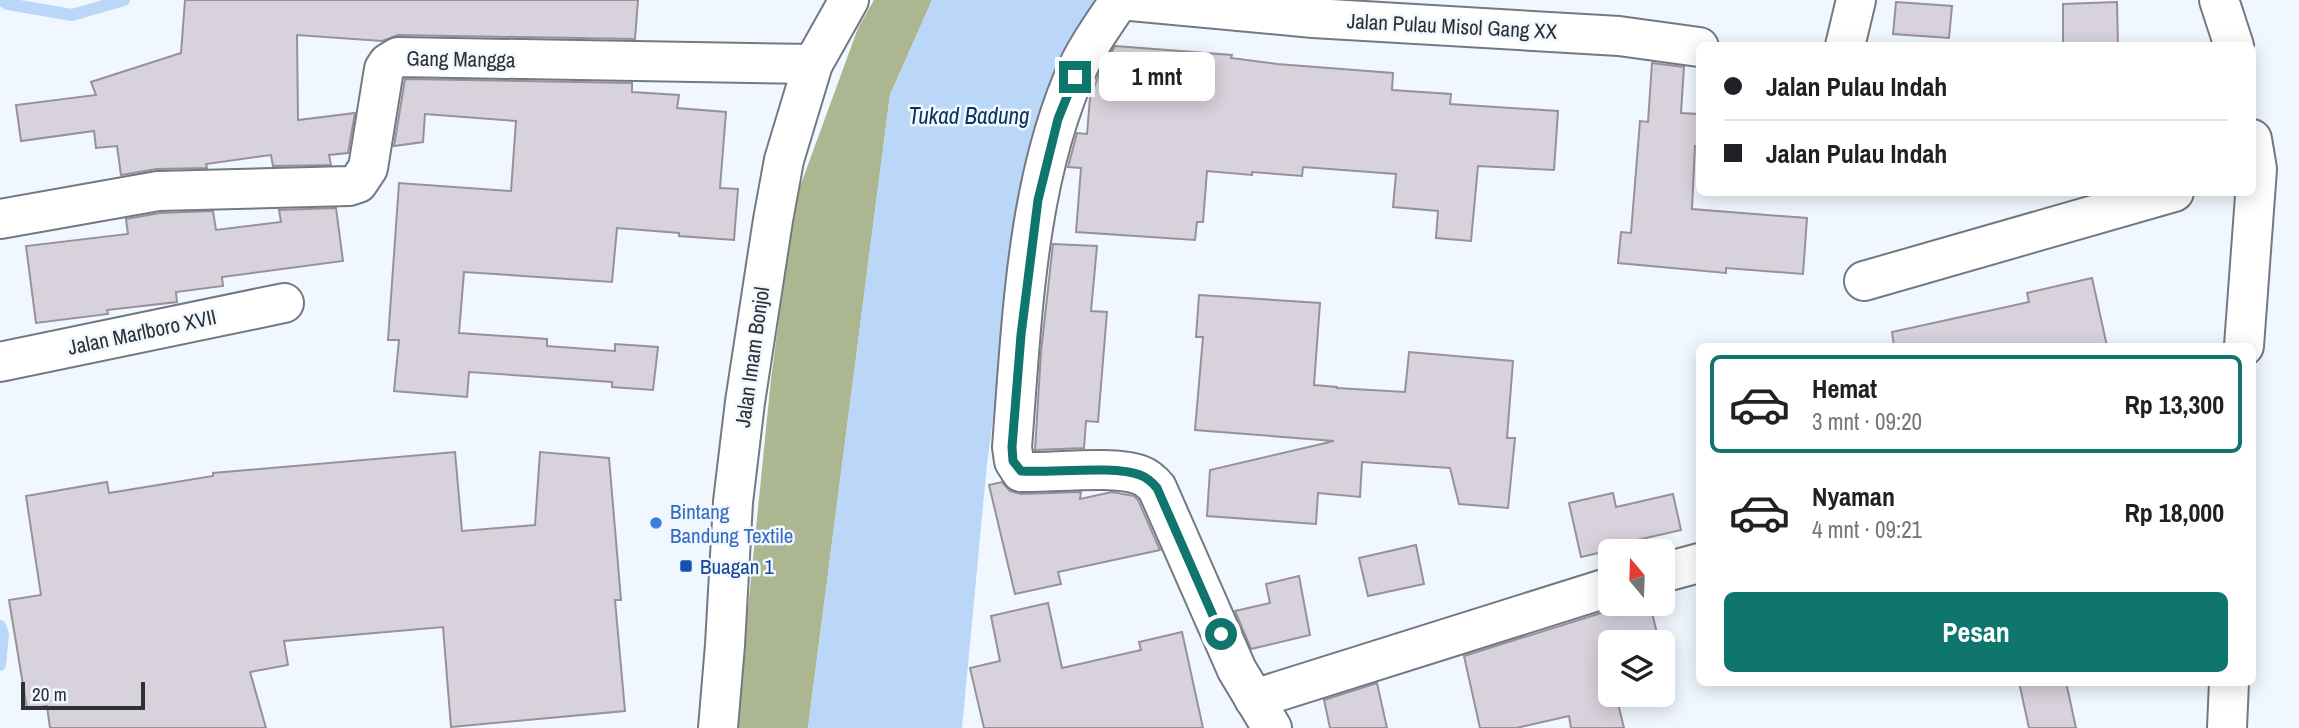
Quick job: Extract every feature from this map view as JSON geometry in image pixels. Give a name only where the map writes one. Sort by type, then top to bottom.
[{"type":"main road","name":"Jalan Imam Bonjol","points":[[718,728],[726,645],[733,502],[745,402],[784,160],[813,64],[849,0]]},
{"type":"main road","points":[[1120,0],[1080,64],[1058,119],[1038,200],[1021,335],[1012,447],[1013,461],[1021,471],[1117,471],[1138,474],[1149,479],[1157,488],[1221,634],[1263,714],[1598,591]]},
{"type":"main road","name":"Jalan Pulau Misol Gang XX","points":[[1120,0],[1313,18],[1619,36],[1696,47]]},
{"type":"main road","points":[[1846,42],[1856,0]]},
{"type":"main road","points":[[2219,0],[2233,42]]},
{"type":"main road","name":"Gang Mangga","points":[[0,219],[158,191],[349,186],[358,183],[368,168],[384,69],[398,57],[813,64]]},
{"type":"main road","points":[[1864,281],[2160,196]]},
{"type":"main road","points":[[2244,343],[2252,196]]},
{"type":"main road","name":"Jalan Marlboro XVII","points":[[0,362],[284,303]]},
{"type":"main road","points":[[1675,569],[1696,564]]},
{"type":"main road","points":[[2227,728],[2229,686]]},
{"type":"green space","points":[[874,0],[932,0],[890,95],[808,728],[736,728],[771,379],[794,203],[858,28]]},
{"type":"water","name":"Tukad Badung","points":[[932,0],[1110,0],[1011,285],[987,464],[962,728],[808,728],[890,95]]},
{"type":"building","points":[[185,0],[638,0],[635,39],[398,35],[382,41],[297,35],[298,120],[355,113],[348,153],[329,155],[331,165],[273,166],[271,155],[206,164],[207,168],[157,169],[121,175],[117,146],[96,148],[94,131],[21,141],[16,105],[96,95],[91,82],[181,53]]},
{"type":"building","points":[[1896,2],[1952,6],[1949,38],[1893,34]]},
{"type":"building","points":[[2117,2],[2118,42],[2063,42],[2063,4]]},
{"type":"building","points":[[1115,46],[1232,55],[1231,58],[1277,64],[1393,73],[1392,90],[1451,94],[1450,104],[1558,111],[1554,170],[1478,166],[1471,241],[1436,238],[1438,211],[1393,207],[1396,174],[1303,167],[1302,176],[1207,171],[1203,222],[1197,222],[1195,240],[1076,232],[1081,168],[1068,167],[1077,133],[1087,134],[1090,98],[1100,72]]},
{"type":"building","points":[[1652,63],[1684,67],[1681,113],[1696,114],[1692,209],[1807,218],[1803,274],[1726,268],[1726,273],[1618,263],[1621,232],[1631,233],[1640,121],[1648,122]]},
{"type":"building","points":[[405,79],[632,83],[632,92],[679,95],[677,108],[726,112],[720,188],[738,189],[734,240],[617,228],[612,282],[464,272],[459,333],[547,339],[547,346],[615,351],[615,344],[658,347],[653,390],[612,387],[612,382],[469,372],[467,397],[394,391],[399,340],[388,340],[399,183],[511,191],[516,121],[425,114],[423,142],[394,146]]},
{"type":"building","points":[[336,208],[343,261],[222,277],[223,286],[176,292],[177,302],[107,310],[108,314],[36,323],[26,246],[128,234],[126,219],[160,213],[213,211],[216,230],[281,222],[279,210]]},
{"type":"building","points":[[1053,244],[1097,246],[1091,311],[1107,312],[1098,422],[1086,421],[1084,448],[1035,450],[1041,352]]},
{"type":"building","points":[[2092,278],[2106,343],[1894,343],[1892,332],[2029,302],[2027,293]]},
{"type":"building","points":[[1199,295],[1320,303],[1314,385],[1405,392],[1409,352],[1513,361],[1507,438],[1515,438],[1508,508],[1459,504],[1450,468],[1362,462],[1360,497],[1318,493],[1316,524],[1207,516],[1210,470],[1334,441],[1195,430],[1203,337],[1196,337]]},
{"type":"building","points":[[455,452],[462,531],[535,525],[540,452],[609,458],[621,600],[615,600],[625,711],[451,727],[443,627],[284,641],[288,665],[250,672],[266,728],[50,728],[47,706],[27,709],[9,600],[41,595],[26,496],[107,482],[109,493],[213,476],[213,473]]},
{"type":"building","points":[[1002,482],[1010,491],[1021,494],[1081,492],[1080,499],[1112,492],[1134,496],[1160,550],[1058,572],[1061,584],[1015,594],[989,485]]},
{"type":"building","points":[[1613,493],[1616,507],[1673,494],[1681,530],[1642,539],[1598,539],[1598,553],[1581,557],[1569,503]]},
{"type":"building","points":[[1416,545],[1424,584],[1368,596],[1359,558]]},
{"type":"building","points":[[1299,576],[1310,635],[1251,649],[1235,611],[1270,603],[1266,584]]},
{"type":"building","points":[[1048,603],[1062,668],[1141,650],[1139,642],[1182,632],[1203,728],[984,728],[970,668],[1000,661],[991,616]]},
{"type":"building","points":[[1598,614],[1653,616],[1656,630],[1598,630],[1598,707],[1619,707],[1624,728],[1571,728],[1569,716],[1516,728],[1480,728],[1464,656]]},
{"type":"building","points":[[1377,683],[1387,728],[1330,728],[1324,700]]},
{"type":"building","points":[[2020,686],[2067,686],[2076,728],[2029,728]]},
{"type":"waterway","points":[[0,0],[8,4],[72,15],[124,0]]},
{"type":"waterway","points":[[0,626],[3,634],[0,665]]},
{"type":"place","name":"Bintang Bandung Textile","points":[[656,523]]},
{"type":"place","name":"Buagan 1","points":[[686,566]]},
{"type":"route","points":[[1075,77],[1058,119],[1038,200],[1021,335],[1013,461],[1021,471],[1117,471],[1138,474],[1149,479],[1157,488],[1221,634]]}]
